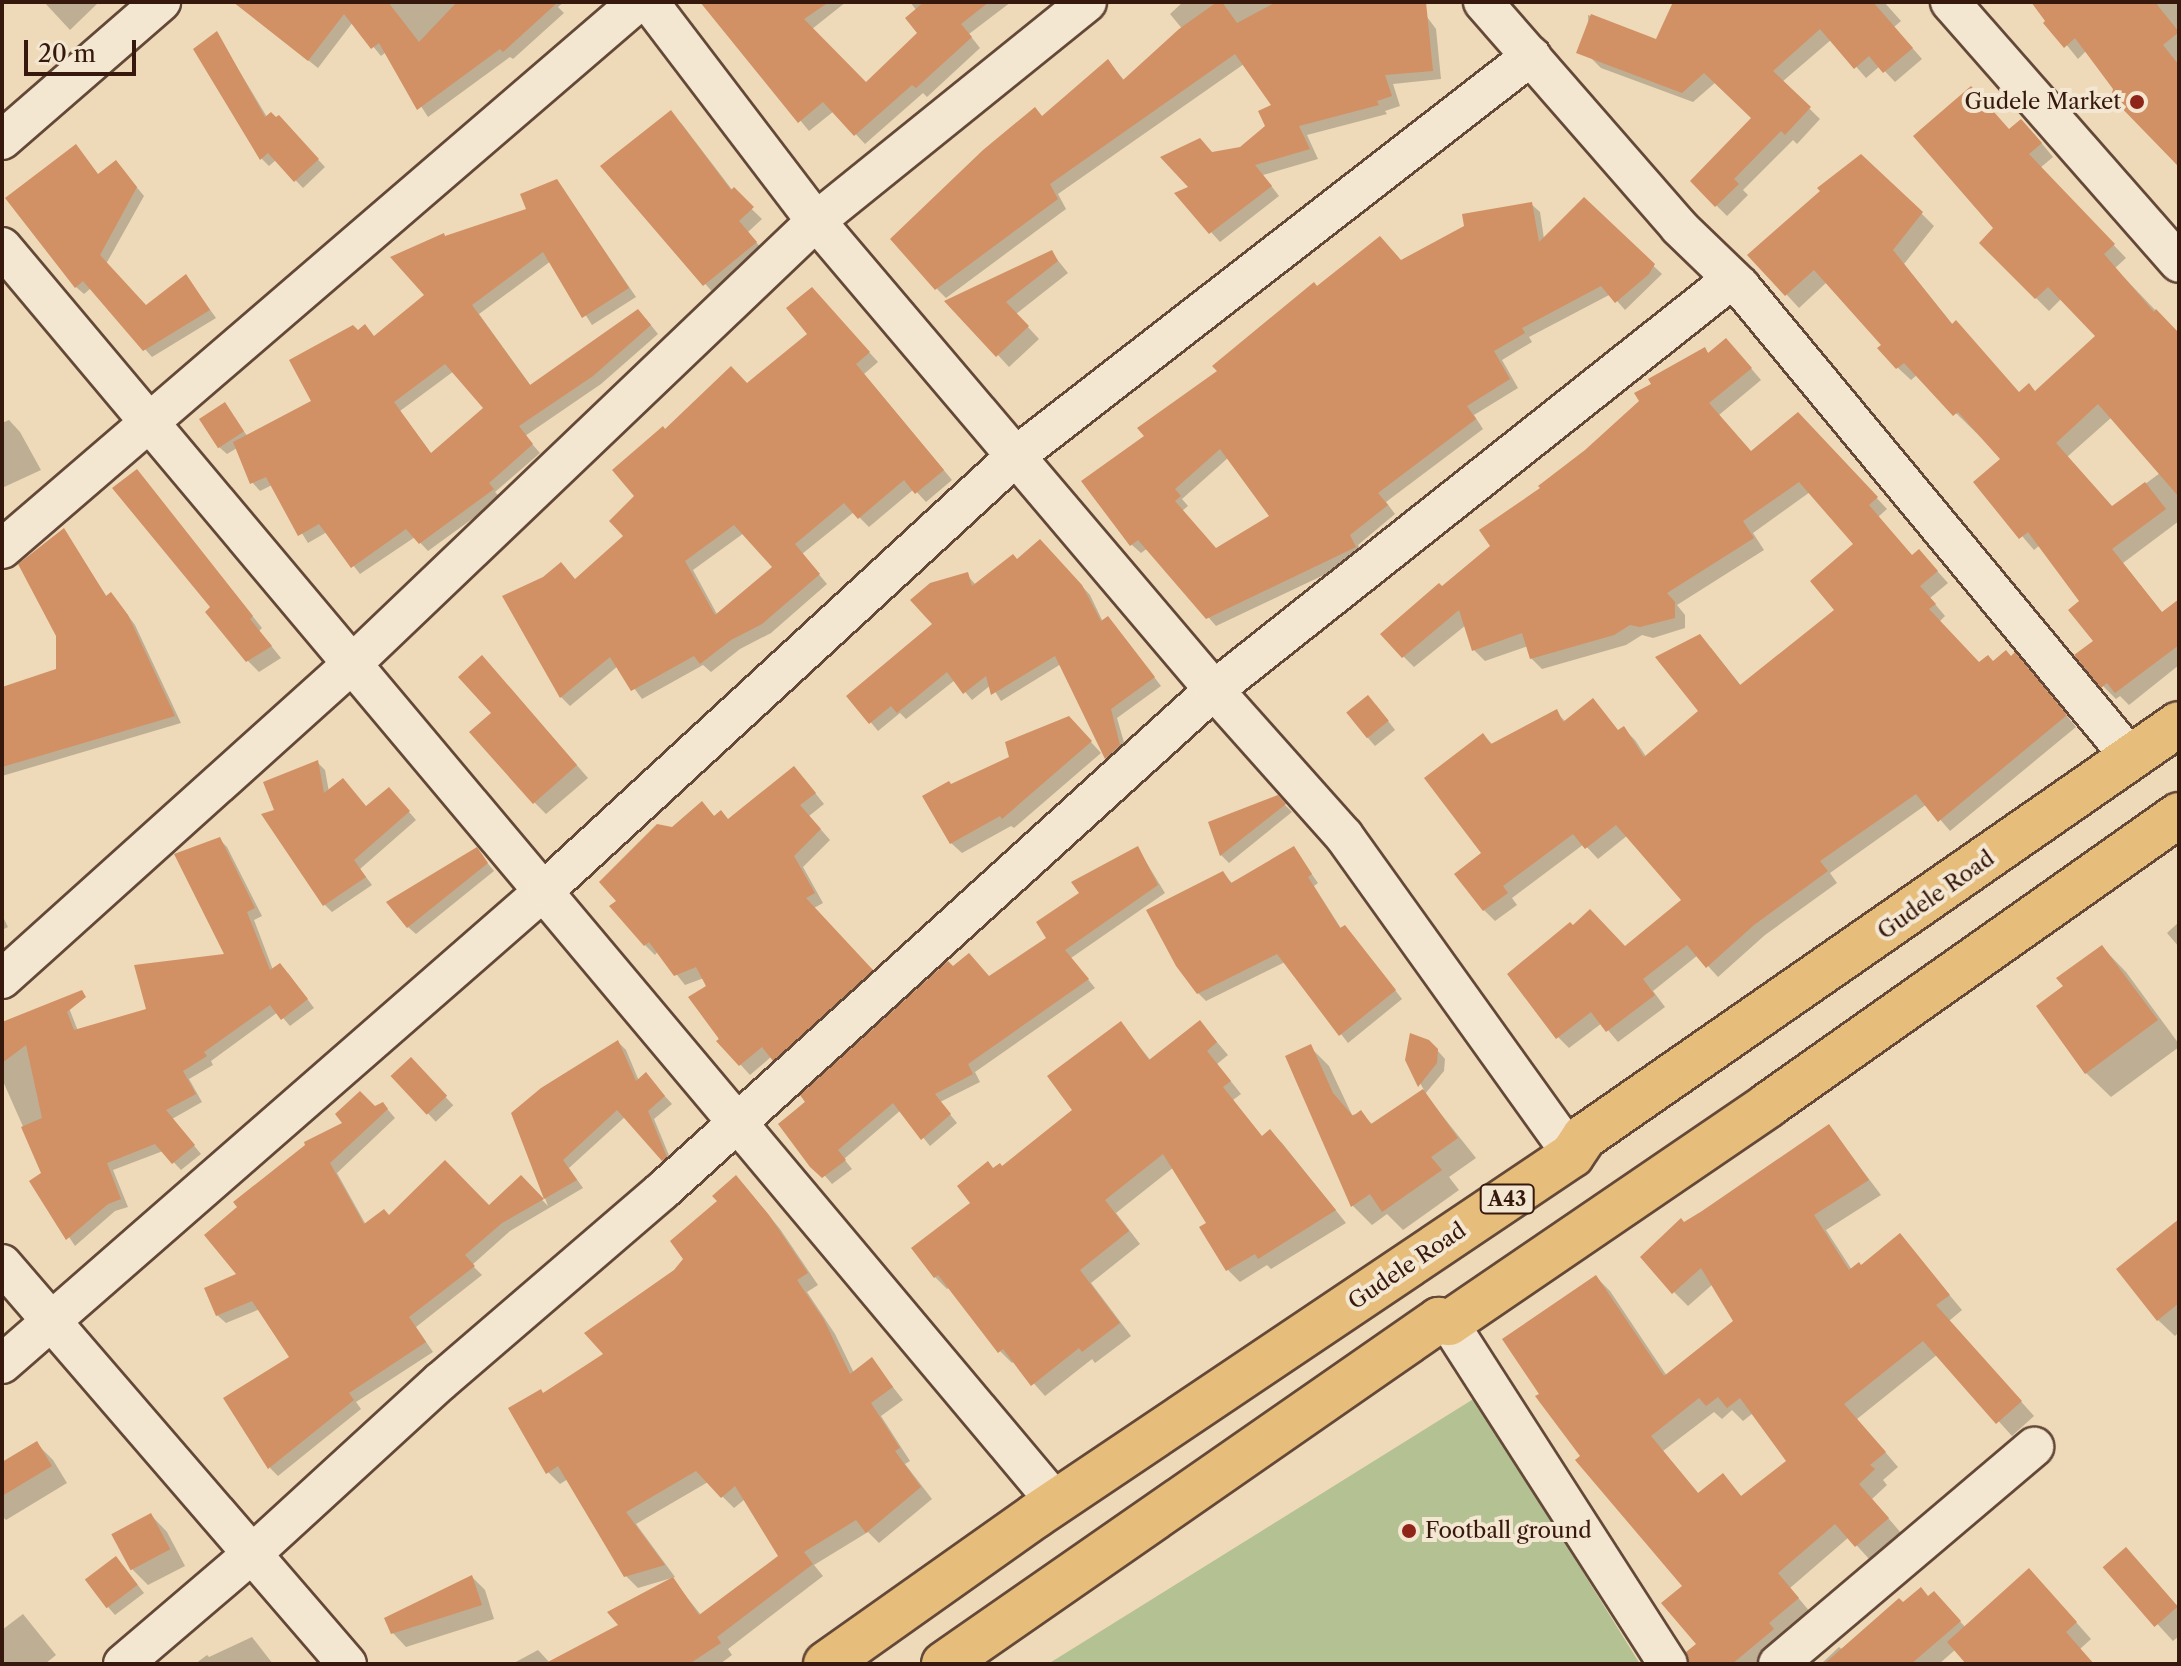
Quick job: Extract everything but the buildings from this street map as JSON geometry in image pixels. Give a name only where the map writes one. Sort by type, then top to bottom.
[{"type":"highway","name":"Gudele Road","points":[[826,1664],[1056,1502],[1572,1155],[1584,1137],[2179,724]]},
{"type":"highway","points":[[944,1664],[1439,1320],[1449,1323],[1781,1096],[2179,815]]},
{"type":"street","points":[[2,140],[161,2]]},
{"type":"street","points":[[2,549],[638,2]]},
{"type":"street","points":[[649,2],[816,221],[1214,690],[1344,836],[1572,1155]]},
{"type":"street","points":[[2,979],[352,664],[816,221],[1087,2]]},
{"type":"street","points":[[1483,2],[1679,227],[1750,298],[2131,758]]},
{"type":"street","points":[[1950,2],[2179,263]]},
{"type":"street","points":[[2,1364],[543,891],[1017,455],[1531,56]]},
{"type":"street","points":[[2,247],[1056,1502]]},
{"type":"street","points":[[123,1664],[252,1554],[441,1381],[737,1123],[1214,690],[1731,280]]},
{"type":"street","points":[[2,1264],[347,1664]]},
{"type":"street","points":[[1449,1323],[1668,1664]]},
{"type":"street","points":[[1778,1664],[2034,1447]]},
{"type":"green space","name":"Football ground","points":[[1475,1398],[1640,1664],[1048,1664]]},
{"type":"place","name":"Gudele Market","points":[[2137,102]]},
{"type":"place","name":"Football ground","points":[[1409,1531]]}]
